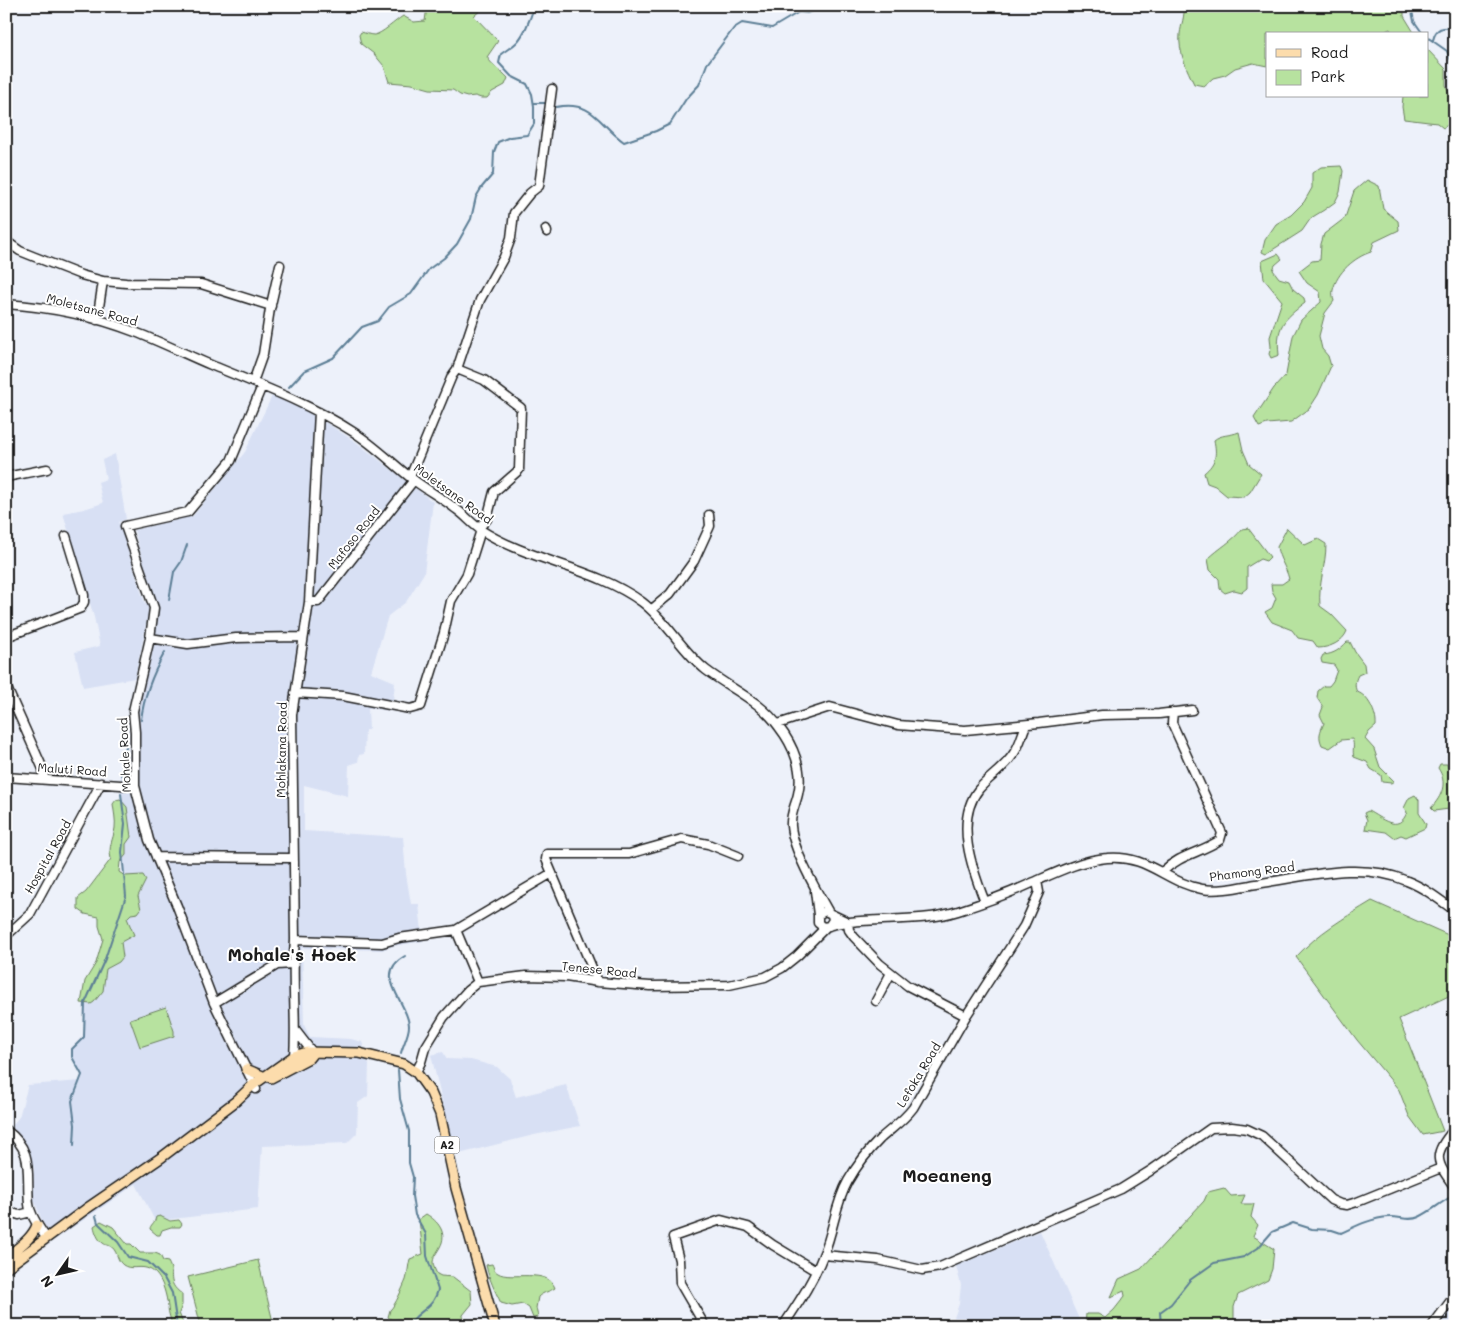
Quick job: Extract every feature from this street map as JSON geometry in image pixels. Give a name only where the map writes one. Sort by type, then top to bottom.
[{"type":"main road","name":"A2","points":[[254,1087],[271,1078],[307,1052],[359,1053],[404,1064],[416,1072],[431,1093],[440,1114],[456,1188],[495,1326]]},
{"type":"main road","name":"A2","points":[[6,1268],[162,1158],[265,1077],[295,1060]]},
{"type":"main road","points":[[246,1069],[265,1077]]},
{"type":"main road","points":[[6,1258],[28,1239],[35,1231],[37,1225]]},
{"type":"street","points":[[412,479],[452,376],[457,369],[476,310],[492,277],[504,258],[511,238],[514,213],[530,193],[539,186],[552,89]]},
{"type":"street","points":[[6,241],[20,251],[35,258],[103,281],[201,284],[270,306]]},
{"type":"street","points":[[253,382],[263,354],[270,306],[280,266]]},
{"type":"street","points":[[97,320],[103,281]]},
{"type":"street","name":"Moletsane Road","points":[[6,304],[59,311],[135,332],[319,412],[357,434],[412,479],[457,509],[480,529],[506,543],[620,589],[642,602],[700,665],[728,686],[754,701],[778,724],[794,751],[798,766],[799,790],[792,813],[791,826],[801,858],[815,889],[830,913]]},
{"type":"street","points":[[295,693],[343,696],[410,709],[421,706],[444,633],[451,601],[467,574],[480,529],[487,520],[494,492],[519,470],[521,408],[484,380],[457,369]]},
{"type":"street","name":"Mohale Road","points":[[254,1087],[214,1003],[177,906],[149,840],[135,786],[133,711],[150,638],[154,608],[125,526],[188,512],[231,461],[262,386]]},
{"type":"street","name":"Mohlakana Road","points":[[295,1060],[292,715],[309,602],[319,412]]},
{"type":"street","points":[[6,477],[47,469]]},
{"type":"street","name":"Mafoso Road","points":[[309,602],[318,602],[412,479]]},
{"type":"street","points":[[651,610],[670,594],[694,561],[710,526],[709,515]]},
{"type":"street","points":[[6,637],[81,608],[84,602],[84,595],[66,536]]},
{"type":"street","points":[[150,638],[188,644],[236,638],[303,637]]},
{"type":"street","points":[[6,686],[43,769],[44,779]]},
{"type":"street","points":[[778,724],[830,707],[898,725],[947,730],[1026,725],[1093,716],[1159,714],[1192,710]]},
{"type":"street","points":[[1162,872],[1170,864],[1182,857],[1213,845],[1220,840],[1222,833],[1172,723],[1173,712]]},
{"type":"street","points":[[985,902],[975,878],[971,860],[966,828],[969,811],[972,799],[979,789],[1014,754],[1026,725]]},
{"type":"street","name":"Maluti Road","points":[[6,776],[135,786]]},
{"type":"street","name":"Hospital Road","points":[[6,936],[30,914],[101,783]]},
{"type":"street","points":[[598,982],[546,859],[548,854],[628,854],[682,839],[708,844],[738,856]]},
{"type":"street","points":[[156,857],[293,858]]},
{"type":"street","name":"Phamong Road","points":[[828,926],[848,922],[911,920],[939,916],[985,902],[1066,869],[1106,858],[1128,858],[1149,864],[1191,886],[1212,890],[1314,875],[1365,871],[1406,880],[1455,911]]},
{"type":"street","points":[[295,940],[382,943],[399,938],[456,930],[552,873]]},
{"type":"street","name":"Lefoka Road","points":[[783,1326],[809,1288],[824,1255],[832,1230],[837,1204],[848,1181],[880,1140],[904,1120],[913,1108],[966,1016],[1027,919],[1039,892],[1038,881]]},
{"type":"street","name":"Moletsane Road","points":[[815,889],[818,919]]},
{"type":"street","points":[[822,911],[830,913],[833,920],[828,926],[821,926],[818,919],[822,911]]},
{"type":"street","name":"Phamong Road","points":[[830,913],[848,922]]},
{"type":"street","name":"Tenese Road","points":[[814,937],[818,919]]},
{"type":"street","points":[[848,922],[849,930],[854,937],[891,973],[908,986],[966,1016]]},
{"type":"street","name":"Tenese Road","points":[[478,982],[526,976],[566,977],[598,982],[650,986],[692,987],[729,985],[766,977],[782,968],[828,926]]},
{"type":"street","points":[[416,1072],[425,1048],[444,1017],[468,990],[478,982],[456,930]]},
{"type":"street","points":[[214,1003],[277,965],[293,964]]},
{"type":"street","points":[[876,1001],[891,973]]},
{"type":"street","points":[[296,1031],[313,1053]]},
{"type":"street","points":[[824,1255],[878,1260],[922,1270],[940,1267],[1121,1189],[1211,1128],[1232,1127],[1247,1129],[1262,1136],[1316,1188],[1331,1200],[1340,1204],[1347,1205],[1357,1202],[1441,1168]]},
{"type":"street","points":[[1455,1128],[1442,1145],[1438,1158],[1441,1168],[1455,1188]]},
{"type":"street","points":[[6,1130],[22,1146],[27,1158],[29,1206],[37,1225],[46,1238]]},
{"type":"street","points":[[6,1212],[19,1215],[31,1212]]},
{"type":"street","points":[[705,1326],[680,1283],[674,1237],[721,1220],[748,1227],[773,1245],[816,1271]]},
{"type":"street","points":[[1432,1326],[1455,1295]]},
{"type":"shaded area","points":[[272,396],[309,412],[356,442],[433,502],[424,573],[406,602],[388,616],[371,672],[395,682],[392,711],[368,708],[369,730],[365,730],[364,754],[359,755],[358,762],[349,765],[348,796],[304,785],[304,831],[403,837],[411,904],[419,904],[423,941],[393,946],[382,950],[302,948],[304,1025],[310,1037],[351,1039],[362,1042],[369,1064],[368,1096],[358,1103],[357,1133],[347,1143],[262,1146],[258,1209],[155,1221],[136,1184],[54,1240],[42,1221],[33,1197],[34,1169],[27,1145],[10,1128],[19,1117],[28,1085],[81,1081],[82,1075],[72,1057],[72,1049],[84,1037],[85,1003],[126,896],[122,852],[124,808],[121,794],[121,775],[139,774],[138,710],[156,636],[156,606],[134,530],[193,516],[245,452]]},
{"type":"shaded area","points":[[115,454],[126,519],[119,522],[145,604],[148,604],[148,615],[135,678],[83,687],[75,652],[100,646],[94,617],[63,513],[103,503],[98,482],[106,479],[102,460]]},
{"type":"shaded area","points":[[443,1052],[447,1059],[471,1060],[497,1067],[510,1079],[516,1097],[566,1085],[580,1126],[534,1135],[455,1155],[431,1055]]},
{"type":"shaded area","points":[[1040,1231],[1082,1326],[951,1326],[959,1304],[961,1285],[956,1266]]},
{"type":"shaded area","points":[[1455,1301],[1455,1326],[1436,1326]]},
{"type":"green space","points":[[428,6],[489,6],[483,8],[474,16],[498,41],[487,57],[508,78],[505,85],[492,92],[487,98],[481,98],[460,95],[453,90],[430,89],[412,84],[389,82],[384,66],[374,54],[361,44],[359,35],[361,32],[372,35],[377,34],[403,16],[414,22],[425,21]]},
{"type":"green space","points":[[1184,6],[1404,6],[1404,16],[1414,32],[1392,32],[1390,29],[1383,32],[1266,32],[1266,66],[1253,63],[1235,68],[1225,75],[1213,78],[1204,86],[1194,84],[1182,54],[1180,34]]},
{"type":"green space","points":[[1428,50],[1446,69],[1446,85],[1452,102],[1452,122],[1443,128],[1437,123],[1404,119],[1403,98],[1428,98]]},
{"type":"green space","points":[[1341,166],[1343,171],[1340,192],[1335,202],[1311,218],[1302,231],[1266,254],[1262,252],[1265,240],[1276,224],[1291,215],[1304,202],[1312,188],[1312,173],[1321,167]]},
{"type":"green space","points":[[1367,180],[1379,186],[1383,209],[1398,221],[1399,230],[1374,242],[1371,252],[1353,261],[1338,277],[1333,293],[1334,301],[1325,313],[1319,336],[1322,349],[1328,356],[1331,366],[1318,395],[1309,409],[1291,422],[1267,424],[1259,427],[1254,418],[1274,388],[1286,375],[1293,336],[1301,320],[1321,302],[1320,292],[1307,283],[1299,271],[1312,261],[1320,260],[1324,234],[1345,218],[1354,191]]},
{"type":"green space","points":[[1278,254],[1282,259],[1275,265],[1273,270],[1279,278],[1289,281],[1293,289],[1304,298],[1305,303],[1286,319],[1280,330],[1279,355],[1271,358],[1269,354],[1271,347],[1270,337],[1282,301],[1264,279],[1262,261]]},
{"type":"green space","points":[[1239,432],[1243,450],[1249,464],[1261,474],[1250,492],[1244,497],[1227,496],[1215,486],[1207,483],[1204,473],[1211,466],[1215,458],[1214,440]]},
{"type":"green space","points":[[1248,528],[1270,557],[1266,561],[1260,559],[1247,567],[1247,588],[1242,592],[1234,590],[1225,593],[1220,589],[1219,579],[1210,570],[1208,559],[1242,529]]},
{"type":"green space","points":[[1287,528],[1305,545],[1318,539],[1326,544],[1320,590],[1320,606],[1331,614],[1347,631],[1339,641],[1331,646],[1318,648],[1313,641],[1298,638],[1292,630],[1272,622],[1265,612],[1272,608],[1276,598],[1271,584],[1282,584],[1289,579],[1277,547]]},
{"type":"green space","points":[[1347,642],[1350,642],[1364,664],[1365,672],[1358,675],[1356,679],[1356,690],[1368,701],[1376,721],[1376,726],[1365,739],[1374,749],[1380,767],[1394,781],[1391,783],[1382,782],[1381,775],[1371,769],[1367,762],[1354,757],[1352,739],[1341,740],[1330,748],[1322,745],[1320,739],[1324,723],[1320,715],[1323,707],[1317,698],[1318,691],[1324,686],[1329,686],[1337,670],[1334,665],[1322,663],[1321,659],[1323,655],[1337,651]]},
{"type":"green space","points":[[1440,764],[1447,764],[1448,768],[1455,767],[1455,805],[1449,809],[1434,811],[1431,808],[1441,794],[1443,784],[1438,768]]},
{"type":"green space","points":[[1415,795],[1419,800],[1419,813],[1426,824],[1425,828],[1406,837],[1401,835],[1394,838],[1386,832],[1365,829],[1367,820],[1364,813],[1368,811],[1389,822],[1399,822],[1404,819],[1407,812],[1404,808],[1409,798]]},
{"type":"green space","points":[[120,799],[127,807],[131,837],[126,844],[126,855],[120,862],[119,872],[125,876],[143,875],[146,880],[138,896],[141,909],[138,913],[131,914],[127,918],[134,935],[121,942],[123,957],[119,962],[106,969],[103,991],[91,1004],[81,1003],[85,981],[96,963],[103,939],[99,926],[99,917],[85,914],[78,909],[78,898],[86,892],[111,859],[110,846],[115,825],[113,804],[116,800]]},
{"type":"green space","points":[[1372,901],[1455,938],[1455,995],[1451,995],[1399,1019],[1443,1131],[1423,1135],[1409,1116],[1399,1090],[1357,1040],[1296,957],[1322,933]]},
{"type":"green space","points":[[166,1007],[174,1036],[140,1047],[130,1019]]},
{"type":"green space","points":[[1224,1188],[1231,1196],[1245,1195],[1241,1204],[1254,1204],[1251,1217],[1258,1225],[1253,1236],[1274,1249],[1272,1269],[1268,1280],[1238,1295],[1234,1307],[1234,1321],[1226,1319],[1219,1326],[1085,1326],[1086,1314],[1098,1314],[1105,1318],[1125,1296],[1124,1291],[1111,1297],[1119,1279],[1141,1269],[1204,1201],[1208,1192]]},
{"type":"green space","points":[[426,1214],[438,1224],[443,1237],[433,1262],[437,1274],[453,1277],[471,1291],[472,1304],[463,1315],[464,1326],[410,1326],[399,1319],[392,1320],[388,1317],[406,1280],[410,1259],[423,1254],[419,1219]]},
{"type":"green space","points":[[160,1216],[170,1221],[179,1220],[182,1224],[180,1227],[162,1230],[160,1235],[157,1235],[150,1228],[156,1217]]},
{"type":"green space","points":[[101,1221],[113,1227],[127,1244],[131,1244],[140,1253],[155,1253],[160,1255],[163,1261],[168,1262],[172,1282],[182,1294],[182,1305],[179,1313],[184,1326],[172,1326],[164,1290],[156,1274],[146,1268],[123,1265],[113,1248],[100,1240],[94,1226]]},
{"type":"green space","points":[[258,1260],[274,1326],[201,1326],[188,1277]]},
{"type":"green space","points":[[492,1264],[498,1273],[504,1275],[537,1276],[551,1282],[555,1288],[538,1297],[536,1308],[538,1317],[533,1318],[529,1308],[523,1304],[512,1306],[501,1303],[490,1280],[486,1265]]},
{"type":"waterway","points":[[289,387],[304,371],[333,358],[362,327],[378,321],[389,307],[411,294],[429,269],[444,258],[457,244],[471,219],[476,197],[493,174],[494,152],[498,142],[510,137],[527,135],[534,124],[532,94],[527,84],[511,76],[499,63],[501,54],[521,37],[532,13],[533,8],[531,6]]},
{"type":"waterway","points":[[556,107],[569,106],[587,110],[624,142],[656,131],[670,124],[686,99],[699,85],[707,64],[734,28],[742,23],[772,28],[799,12],[807,13],[825,6]]},
{"type":"waterway","points":[[1411,6],[1414,21],[1422,32]]},
{"type":"waterway","points":[[1433,40],[1438,30],[1455,28]]},
{"type":"waterway","points":[[1428,38],[1447,51],[1455,70]]},
{"type":"waterway","points":[[534,103],[546,103]]},
{"type":"waterway","points":[[169,600],[174,572],[181,562],[187,545]]},
{"type":"waterway","points":[[141,720],[150,684],[165,652]]},
{"type":"waterway","points":[[121,775],[126,746]]},
{"type":"waterway","points":[[74,1145],[75,1125],[72,1101],[82,1075],[72,1057],[72,1049],[84,1037],[85,1003],[105,959],[126,896],[122,852],[125,824],[121,794]]},
{"type":"waterway","points":[[401,1053],[409,1026],[404,1008],[394,990],[391,972],[395,964],[405,956]]},
{"type":"waterway","points":[[398,1070],[400,1099],[409,1131],[409,1163],[413,1177],[412,1196],[415,1215],[426,1234],[427,1256],[438,1290],[433,1301],[413,1319],[409,1326]]},
{"type":"waterway","points":[[1161,1326],[1160,1312],[1171,1304],[1190,1280],[1214,1263],[1244,1257],[1258,1248],[1272,1232],[1293,1223],[1312,1229],[1332,1230],[1341,1233],[1376,1219],[1393,1217],[1415,1218],[1427,1213],[1449,1198]]},
{"type":"waterway","points":[[96,1216],[98,1223],[118,1242],[128,1257],[148,1262],[164,1278],[172,1293],[177,1326]]},
{"type":"district","name":"Mohale's Hoek","points":[[292,955]]},
{"type":"district","name":"Moeaneng","points":[[947,1176]]}]
